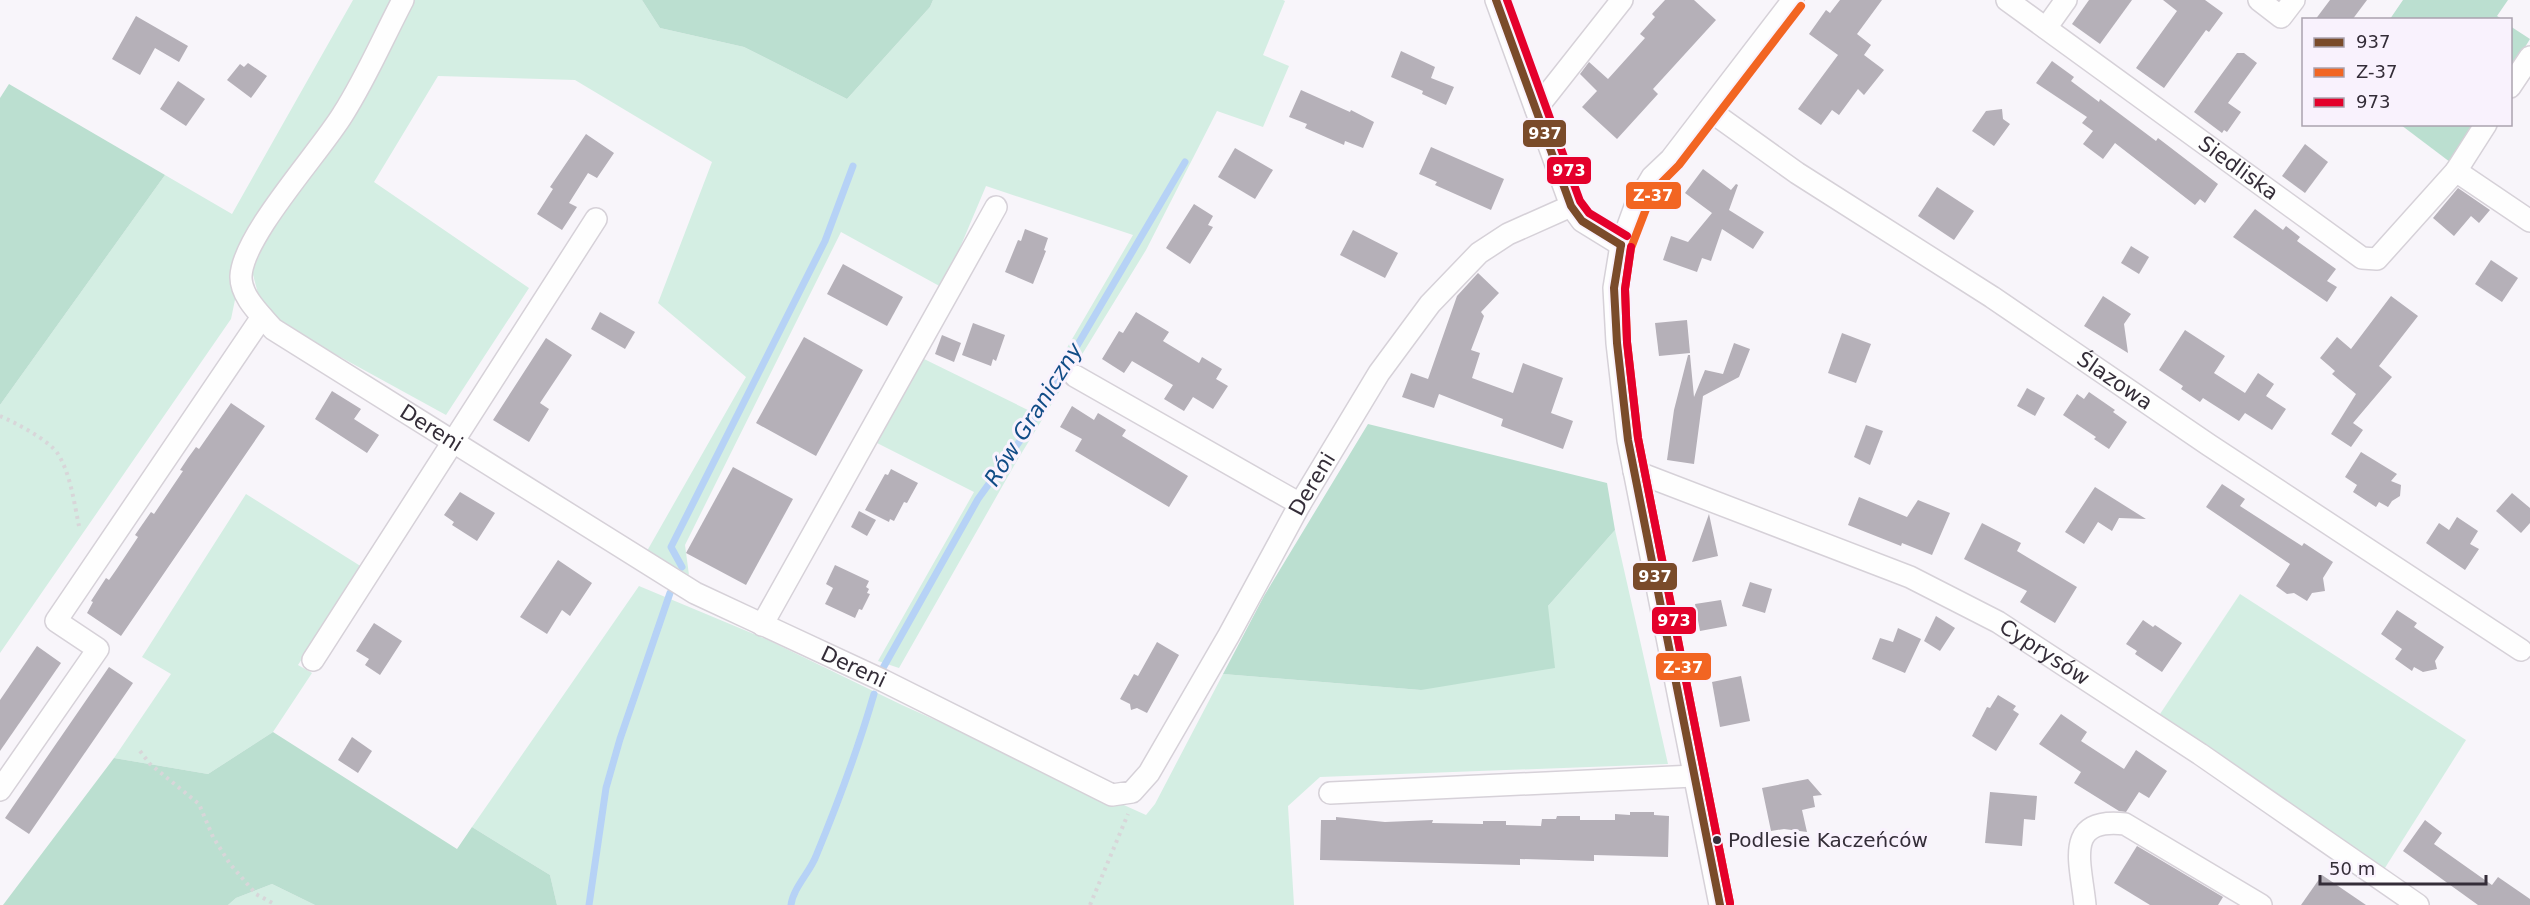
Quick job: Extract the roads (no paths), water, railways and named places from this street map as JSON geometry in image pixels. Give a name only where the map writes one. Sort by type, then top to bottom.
[{"type":"street","name":"Dereni","points":[[403,0],[343,114],[269,217],[246,255],[241,277],[251,304],[273,329],[695,593],[884,681],[1112,795],[1131,792],[1149,773],[1229,635],[1300,504],[1379,373],[1430,304],[1479,253],[1508,234],[1571,206]]},
{"type":"street","points":[[1496,0],[1571,206],[1582,221],[1621,245]]},
{"type":"street","points":[[1536,109],[1622,0]]},
{"type":"street","points":[[1720,905],[1634,471],[1617,344],[1614,288],[1621,245],[1636,204],[1652,177],[1671,159],[1793,0]]},
{"type":"street","name":"Siedliska","points":[[2007,0],[2362,258],[2378,259],[2456,171],[2485,126]]},
{"type":"street","points":[[2046,28],[2066,0]]},
{"type":"street","points":[[2259,0],[2281,17],[2294,0]]},
{"type":"street","points":[[2512,85],[2530,57]]},
{"type":"street","name":"Ślazowa","points":[[1708,110],[1797,173],[1992,297],[2209,445],[2521,650]]},
{"type":"street","points":[[2456,171],[2530,221]]},
{"type":"street","points":[[762,625],[996,207]]},
{"type":"street","points":[[313,660],[596,219]]},
{"type":"street","points":[[0,790],[98,649],[56,621],[262,316]]},
{"type":"street","points":[[1075,376],[1300,504]]},
{"type":"street","name":"Cyprysów","points":[[1634,471],[1910,577],[1998,622],[2199,754],[2418,905]]},
{"type":"street","points":[[1330,793],[1694,776]]},
{"type":"street","points":[[2085,905],[2079,845],[2083,835],[2094,825],[2111,823],[2125,824],[2260,905]]},
{"type":"waterway","name":"Rów Graniczny","points":[[883,668],[978,499],[1027,431],[1185,162]]},
{"type":"waterway","points":[[682,567],[671,547],[825,241],[853,166]]},
{"type":"waterway","points":[[589,905],[606,788],[620,739],[670,593]]},
{"type":"waterway","name":"Rów Graniczny","points":[[791,905],[795,892],[813,862],[832,816],[874,694]]},
{"type":"place","name":"Podlesie Kaczeńców","points":[[1717,840]]}]
